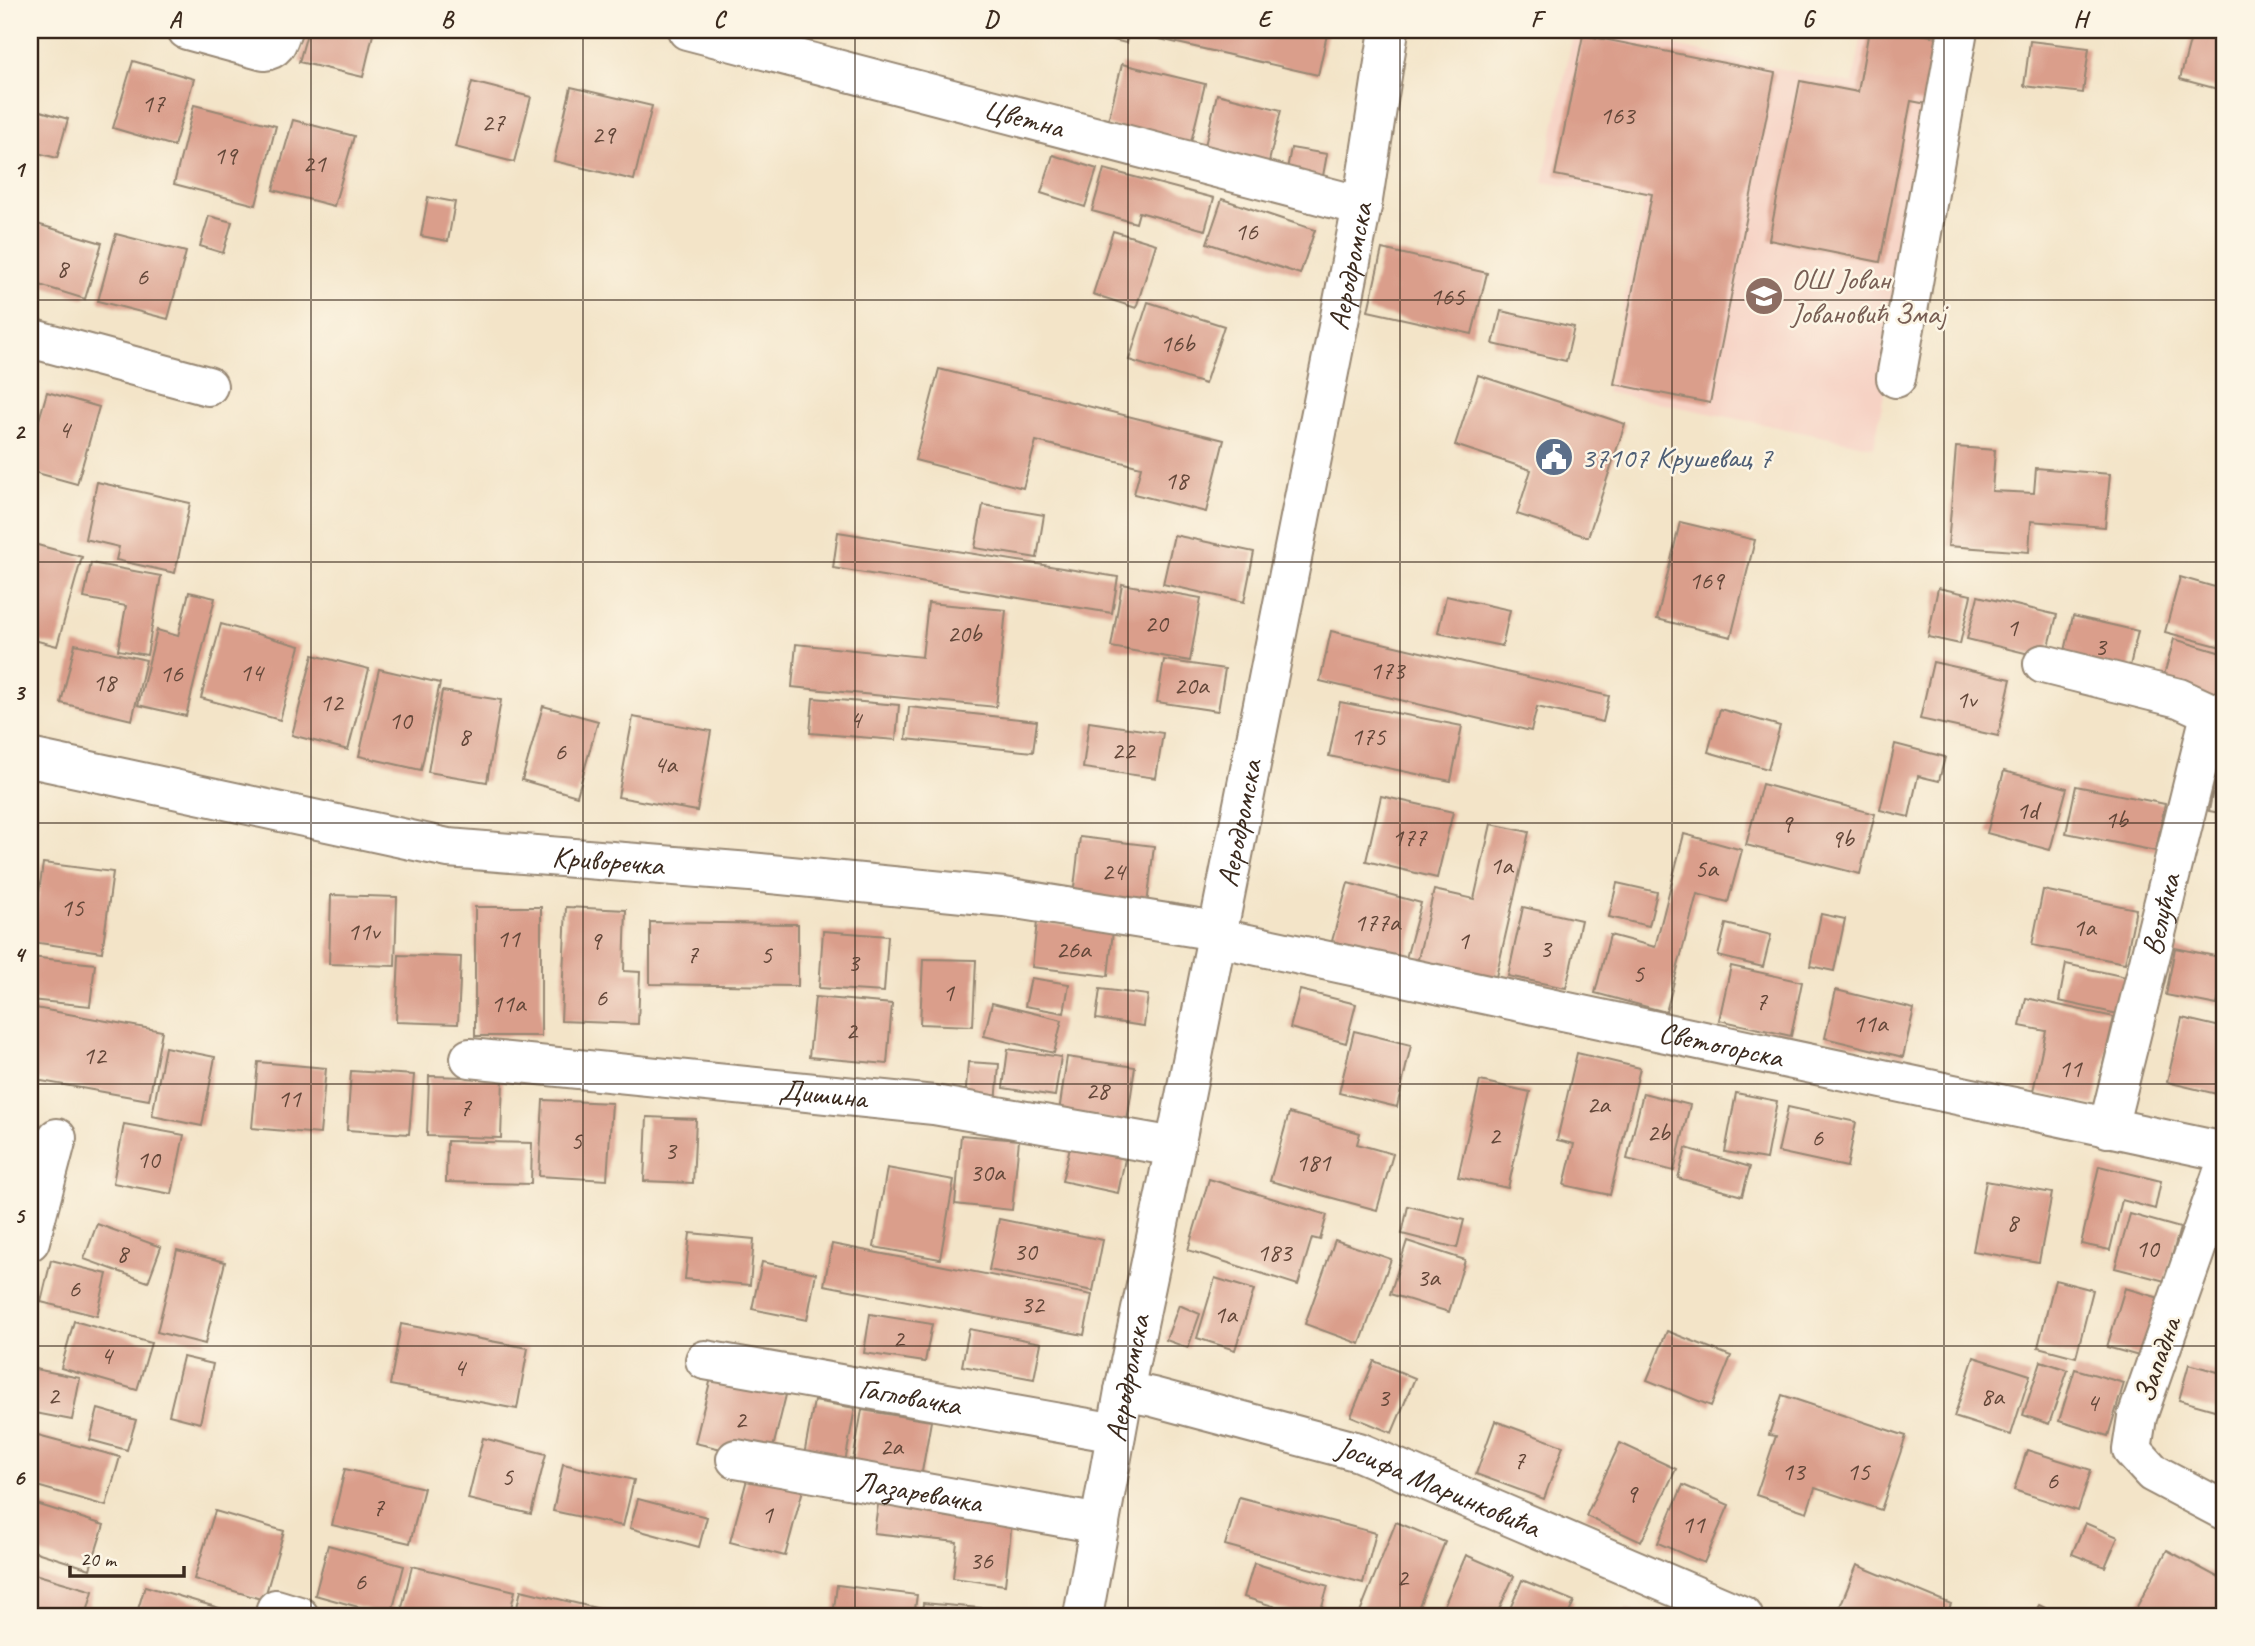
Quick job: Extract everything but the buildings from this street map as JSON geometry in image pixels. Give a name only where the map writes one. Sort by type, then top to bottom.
[{"type":"street","points":[[187,30],[264,51],[271,50],[276,45],[282,30]]},
{"type":"street","name":"Цветна","points":[[687,30],[1362,206]]},
{"type":"street","name":"Аеродромска","points":[[1083,1616],[1124,1391],[1175,1147],[1208,933],[1362,206],[1389,30]]},
{"type":"street","points":[[1896,378],[1958,30]]},
{"type":"street","points":[[32,347],[208,386]]},
{"type":"street","points":[[2043,664],[2179,698],[2220,712]]},
{"type":"street","name":"Велућка","points":[[2108,1128],[2207,727],[2220,712]]},
{"type":"street","name":"Криворечка","points":[[30,758],[448,848],[736,871],[1004,897],[1208,933]]},
{"type":"street","name":"Светогорска","points":[[1208,933],[1252,945],[2225,1152]]},
{"type":"street","name":"Дишина","points":[[470,1058],[934,1105],[1175,1147]]},
{"type":"street","points":[[30,1241],[57,1138]]},
{"type":"street","name":"Западна","points":[[2225,1166],[2137,1417],[2132,1450],[2153,1473],[2225,1511]]},
{"type":"street","name":"Гагловачка","points":[[705,1360],[1116,1433]]},
{"type":"street","name":"Јосифа Маринковића","points":[[1124,1391],[1153,1396],[1359,1452],[1742,1616]]},
{"type":"street","name":"Лазаревачка","points":[[736,1459],[1100,1524]]},
{"type":"shaded area","name":"ОШ Јован Јовановић Змај","points":[[1574,30],[1599,30],[1853,84],[1863,30],[1930,30],[1952,34],[1874,447],[1606,392],[1644,200],[1543,182]]},
{"type":"place","name":"ОШ Јован Јовановић Змај","points":[[1764,296]]},
{"type":"place","name":"37107 Крушевац 7","points":[[1554,457]]}]
